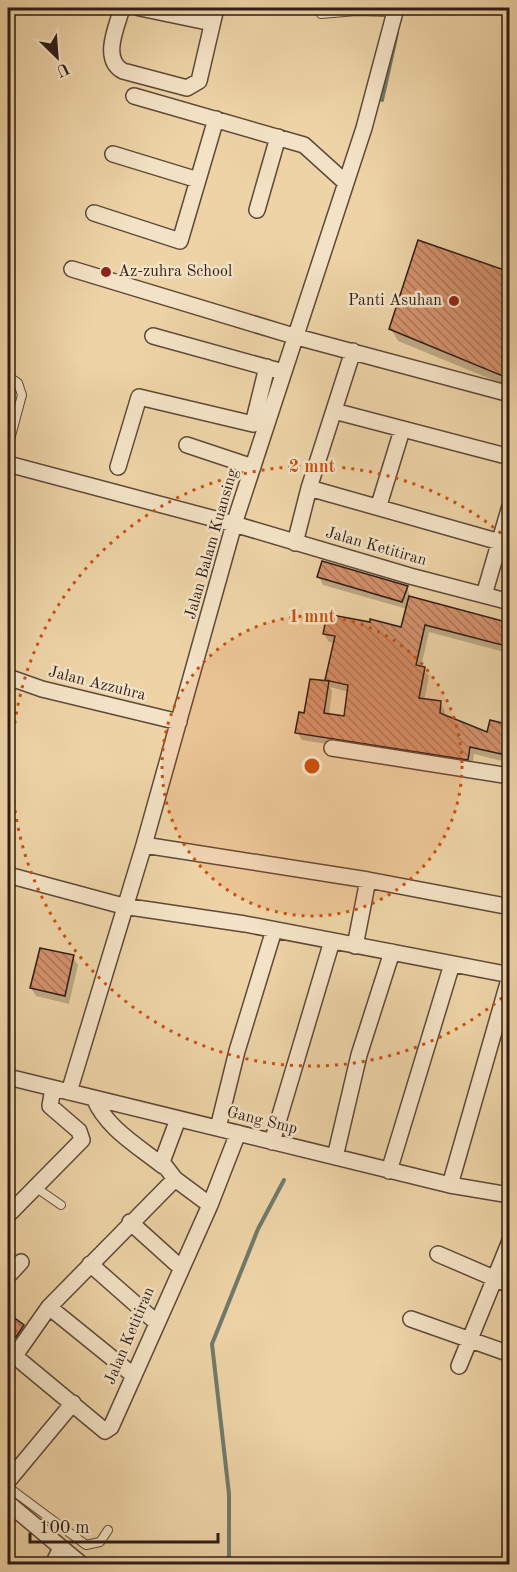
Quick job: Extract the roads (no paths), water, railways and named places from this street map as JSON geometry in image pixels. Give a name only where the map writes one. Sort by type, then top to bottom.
[{"type":"street","points":[[122,8],[111,52],[115,65],[123,71],[187,88],[199,81],[216,8]]},
{"type":"street","points":[[140,8],[212,23]]},
{"type":"street","name":"Jalan Balam Kuansing","points":[[69,1092],[123,906],[144,845],[234,524],[346,183],[396,10]]},
{"type":"street","points":[[134,96],[304,145],[346,183]]},
{"type":"street","points":[[94,213],[180,241],[216,119]]},
{"type":"street","points":[[257,210],[278,137]]},
{"type":"street","points":[[114,154],[198,180]]},
{"type":"street","points":[[72,269],[297,337],[510,394]]},
{"type":"street","points":[[153,336],[285,372]]},
{"type":"street","points":[[295,543],[309,488],[353,351]]},
{"type":"street","points":[[118,467],[139,398],[253,424],[267,367]]},
{"type":"street","points":[[334,411],[510,457]]},
{"type":"street","points":[[379,506],[402,430]]},
{"type":"street","points":[[187,445],[253,466]]},
{"type":"street","name":"Jalan Ketitiran","points":[[8,464],[234,524],[510,602]]},
{"type":"street","points":[[309,488],[500,542]]},
{"type":"street","points":[[484,595],[510,506]]},
{"type":"street","name":"Jalan Azzuhra","points":[[8,677],[42,689],[179,722]]},
{"type":"street","points":[[332,748],[510,776]]},
{"type":"street","points":[[144,845],[368,880],[510,908]]},
{"type":"street","points":[[8,876],[123,906],[274,930],[510,976],[450,1185]]},
{"type":"street","points":[[355,946],[368,880]]},
{"type":"street","points":[[218,1128],[237,1051],[274,930]]},
{"type":"street","points":[[272,1142],[332,941]]},
{"type":"street","points":[[335,1157],[359,1055],[392,952]]},
{"type":"street","points":[[389,1171],[452,964]]},
{"type":"street","name":"Gang Smp","points":[[8,1077],[389,1171],[450,1185],[510,1195]]},
{"type":"street","points":[[8,1215],[82,1140],[79,1131],[50,1106],[53,1088]]},
{"type":"street","points":[[94,1098],[100,1113],[109,1123],[163,1166],[175,1179],[210,1205]]},
{"type":"street","points":[[163,1166],[162,1159],[178,1119]]},
{"type":"street","name":"Jalan Ketitiran","points":[[175,1179],[130,1222],[49,1307],[12,1354],[105,1431],[111,1427],[180,1267],[210,1205],[238,1133]]},
{"type":"street","points":[[130,1222],[180,1267]]},
{"type":"street","points":[[459,1366],[510,1241]]},
{"type":"street","points":[[438,1254],[510,1285]]},
{"type":"street","points":[[8,1276],[21,1262]]},
{"type":"street","points":[[90,1264],[156,1322]]},
{"type":"street","points":[[49,1307],[133,1375]]},
{"type":"street","points":[[411,1319],[510,1354]]},
{"type":"street","points":[[10,1472],[73,1403]]},
{"type":"street","points":[[8,1503],[81,1564]]},
{"type":"street","points":[[53,1564],[61,1548]]},
{"type":"lane","points":[[321,14],[356,10],[396,10]]},
{"type":"lane","points":[[8,447],[22,395],[20,385],[11,378]]},
{"type":"lane","points":[[35,1187],[61,1205]]},
{"type":"lane","points":[[8,1487],[86,1545],[100,1542],[108,1530]]},
{"type":"waterway","points":[[382,100],[397,33]]},
{"type":"waterway","points":[[229,1564],[229,1494],[212,1344],[258,1229],[284,1180]]},
{"type":"waterway","points":[[501,1564],[510,1554]]},
{"type":"place","name":"Az-zuhra School","points":[[106,272]]},
{"type":"place","name":"Panti Asuhan","points":[[454,301]]}]
